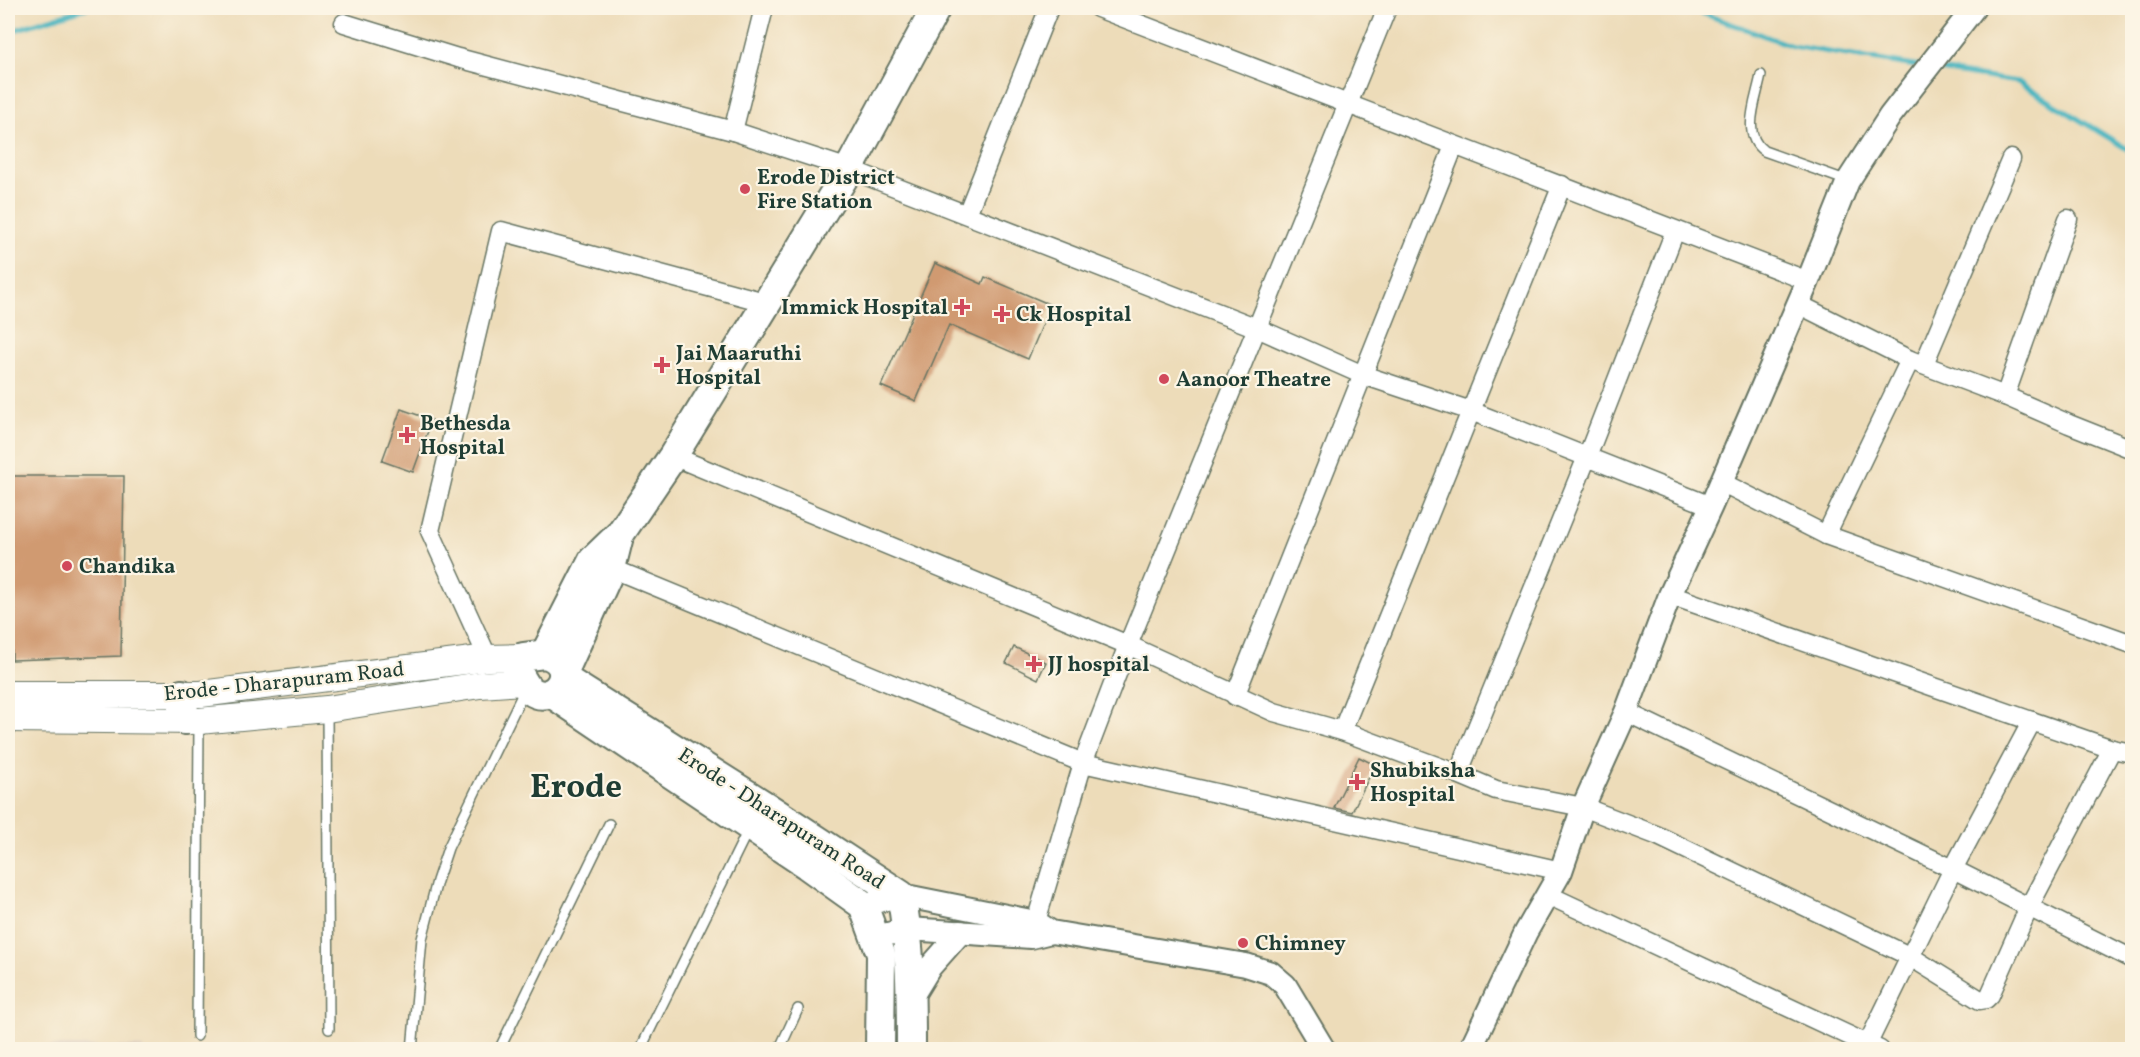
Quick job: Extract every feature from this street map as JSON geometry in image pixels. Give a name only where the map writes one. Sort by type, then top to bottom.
[{"type":"main road","points":[[542,675],[593,560],[620,534],[673,456],[849,169],[936,8]]},
{"type":"main road","points":[[8,719],[327,709],[542,675],[611,568],[620,534]]},
{"type":"main road","name":"Erode - Dharapuram Road","points":[[8,694],[189,712],[201,694],[488,658],[542,675],[764,805],[901,895],[908,929],[911,998],[910,1050]]},
{"type":"main road","name":"Erode - Dharapuram Road","points":[[542,675],[863,905],[881,954],[880,1050]]},
{"type":"street","points":[[733,131],[764,8]]},
{"type":"street","points":[[968,214],[1049,8]]},
{"type":"street","points":[[1098,8],[1122,12],[1454,146],[1562,185],[1808,281]]},
{"type":"street","points":[[1040,930],[1083,763],[1128,645],[1387,8]]},
{"type":"street","points":[[1470,1050],[1526,932],[1561,871],[1583,807],[1626,712],[1670,595],[1808,281],[1848,181],[1890,116],[1972,10]]},
{"type":"street","points":[[344,23],[458,58],[733,131],[849,169],[1257,328],[1363,375],[1471,411],[1711,506]]},
{"type":"street","points":[[1235,696],[1454,146]]},
{"type":"street","points":[[1826,535],[1917,362],[2011,159]]},
{"type":"street","points":[[1342,731],[1562,185]]},
{"type":"street","points":[[2006,396],[2068,219]]},
{"type":"street","points":[[488,658],[430,531],[501,231],[768,303]]},
{"type":"street","points":[[1458,774],[1587,457],[1675,231]]},
{"type":"street","points":[[1798,304],[1917,362],[2133,449]]},
{"type":"street","points":[[673,456],[1128,645],[1274,712],[1342,731],[1496,790],[1583,807],[1656,835],[1911,957],[1980,1000],[1990,995],[2030,907],[2112,749]]},
{"type":"street","points":[[1721,482],[1826,535],[2133,644]]},
{"type":"street","points":[[611,568],[1083,763],[1561,871]]},
{"type":"street","points":[[1670,595],[2112,749],[2133,753]]},
{"type":"street","points":[[1626,712],[1953,869],[2133,959]]},
{"type":"street","points":[[1548,895],[1874,1046],[1911,957],[1953,869],[2032,721]]},
{"type":"street","points":[[863,905],[901,895],[1040,930],[1246,964],[1270,973],[1285,985],[1324,1050]]},
{"type":"street","points":[[876,937],[908,929],[962,932],[1040,930]]},
{"type":"street","points":[[911,998],[930,967],[962,932]]},
{"type":"lane","points":[[1761,75],[1751,124],[1753,141],[1764,151],[1848,181]]},
{"type":"lane","points":[[412,1050],[422,939],[448,848],[542,675]]},
{"type":"lane","points":[[327,709],[329,1029]]},
{"type":"lane","points":[[189,712],[197,1036]]},
{"type":"lane","points":[[499,1050],[609,824]]},
{"type":"lane","points":[[640,1050],[750,826]]},
{"type":"lane","points":[[779,1050],[798,1009]]},
{"type":"shaded area","points":[[8,1046],[143,1047],[143,1049],[8,1050]]},
{"type":"building","points":[[935,263],[982,284],[985,277],[1051,305],[1028,359],[949,325],[916,401],[881,386]]},
{"type":"building","points":[[401,409],[432,420],[413,472],[382,461]]},
{"type":"building","name":"Chandika","points":[[11,476],[124,476],[121,656],[12,660]]},
{"type":"building","points":[[1014,647],[1046,662],[1038,679],[1006,663]]},
{"type":"building","points":[[1359,757],[1375,765],[1352,812],[1334,808]]},
{"type":"waterway","points":[[8,32],[86,8]]},
{"type":"waterway","points":[[1688,8],[1792,46],[1921,67]]},
{"type":"waterway","points":[[1933,69],[2018,82],[2132,152]]},
{"type":"place","name":"Erode District Fire Station","points":[[745,189]]},
{"type":"place","name":"Immick Hospital","points":[[962,307]]},
{"type":"place","name":"Ck Hospital","points":[[1002,314]]},
{"type":"place","name":"Jai Maaruthi Hospital","points":[[662,365]]},
{"type":"place","name":"Aanoor Theatre","points":[[1164,379]]},
{"type":"place","name":"Bethesda Hospital","points":[[407,435]]},
{"type":"place","name":"Chandika","points":[[67,566]]},
{"type":"place","name":"JJ hospital","points":[[1034,664]]},
{"type":"place","name":"Shubiksha Hospital","points":[[1357,782]]},
{"type":"place","name":"Chimney","points":[[1243,943]]},
{"type":"district","name":"Erode","points":[[576,785]]}]
